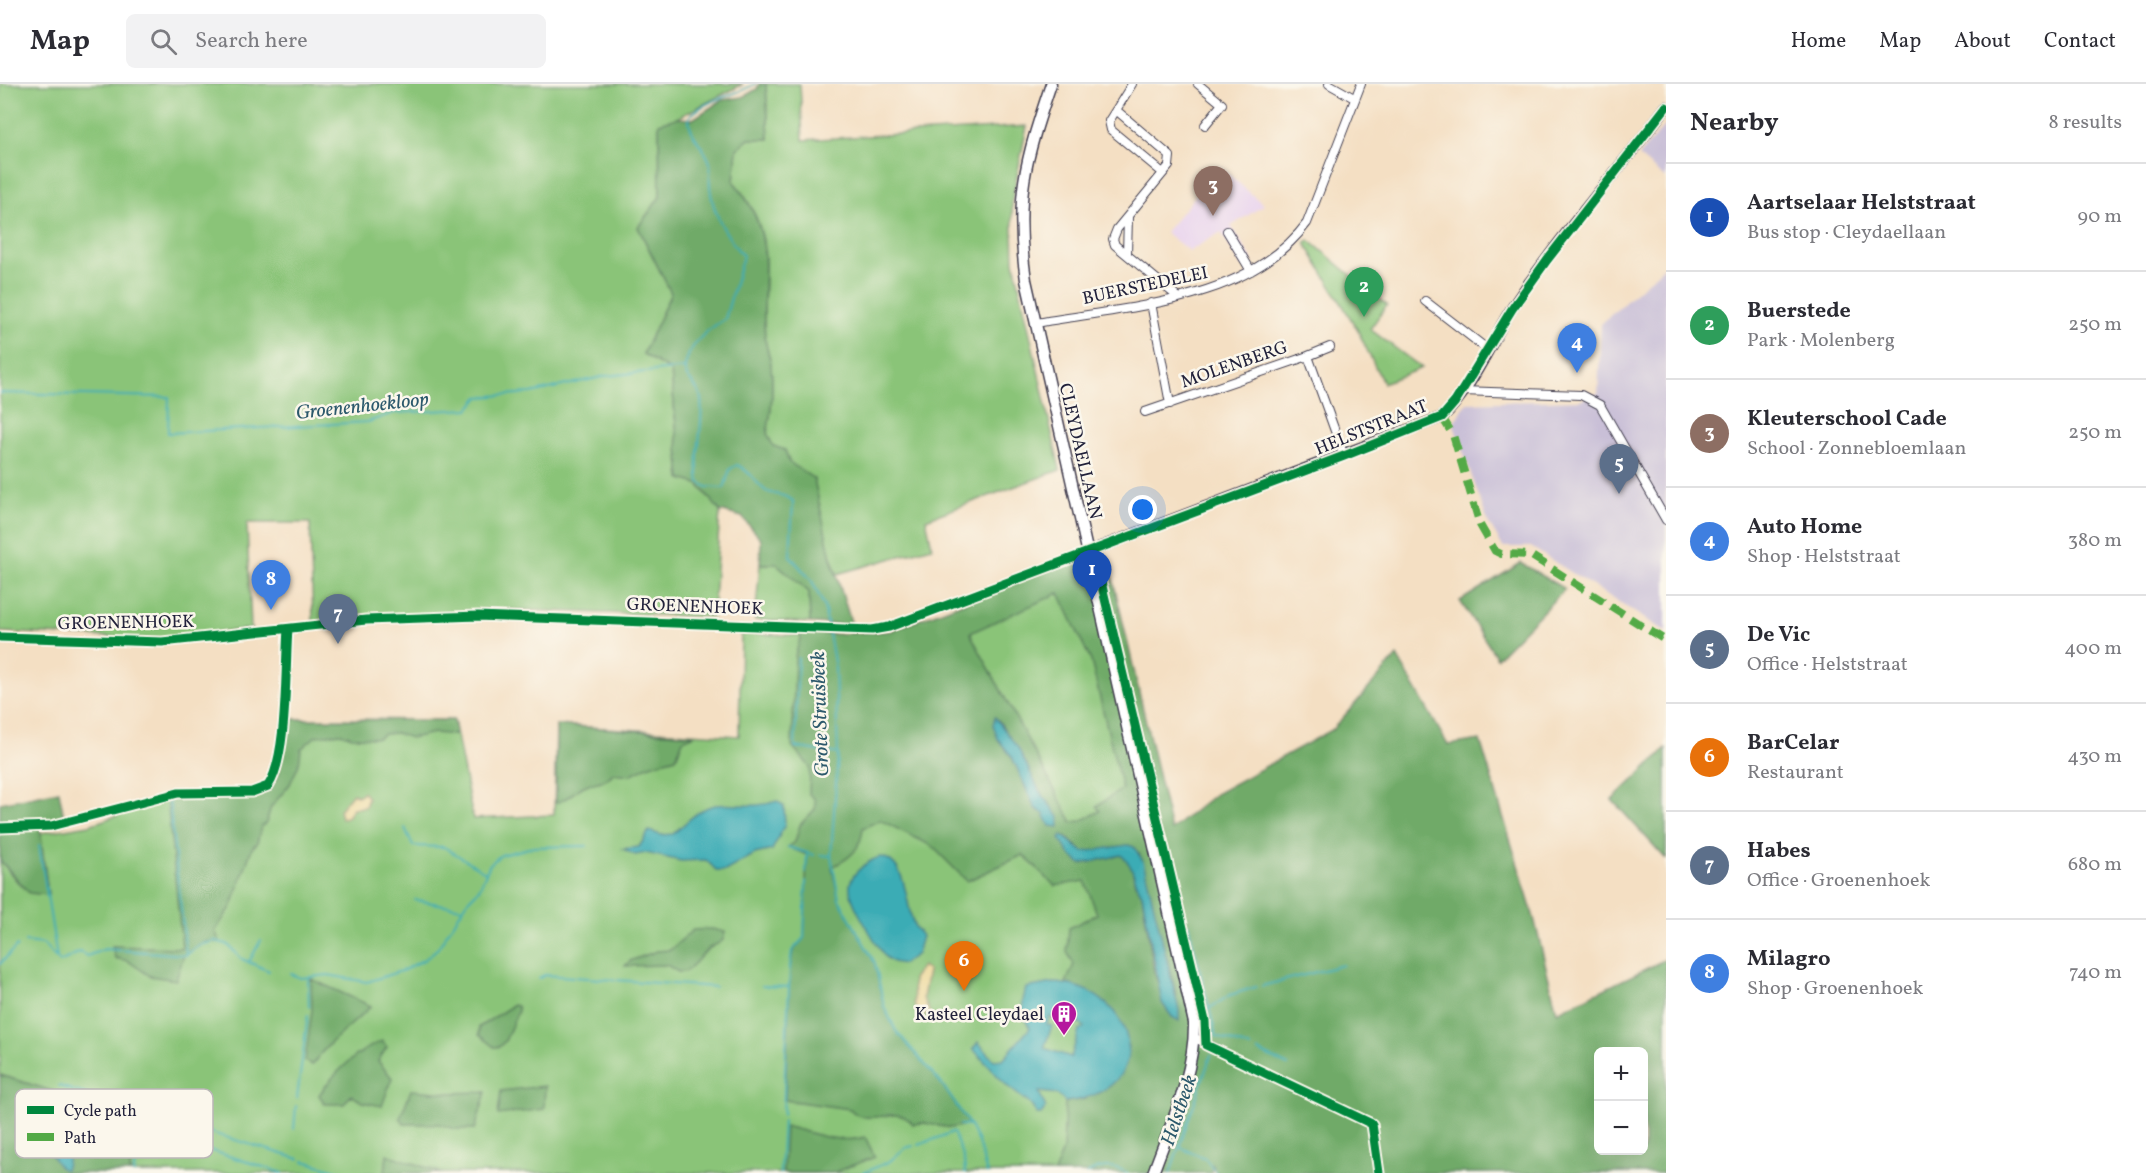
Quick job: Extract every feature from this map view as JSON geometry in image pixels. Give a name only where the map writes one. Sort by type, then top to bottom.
[{"type":"street","name":"CLEYDAELLAAN","points":[[1051,84],[1025,166],[1020,199],[1020,239],[1036,323],[1191,1007],[1195,1038],[1188,1072],[1153,1173]]},
{"type":"street","points":[[1132,84],[1109,121],[1111,130],[1163,173]]},
{"type":"street","points":[[1198,84],[1222,104],[1205,125]]},
{"type":"street","points":[[1329,84],[1354,98]]},
{"type":"street","name":"BUERSTEDELEI","points":[[1036,323],[1204,292],[1251,271],[1298,236],[1307,223],[1361,84]]},
{"type":"street","name":"HELSTSTRAAT","points":[[1088,552],[1430,423],[1449,410],[1547,260],[1666,107]]},
{"type":"street","points":[[1116,110],[1170,156],[1169,166],[1128,216],[1113,239],[1115,245],[1178,297]]},
{"type":"street","points":[[1127,254],[1128,216]]},
{"type":"street","points":[[1227,231],[1251,271]]},
{"type":"street","points":[[1425,301],[1487,349]]},
{"type":"street","name":"MOLENBERG","points":[[1150,303],[1170,404]]},
{"type":"street","name":"MOLENBERG","points":[[1145,412],[1330,347]]},
{"type":"street","name":"MOLENBERG","points":[[1308,356],[1344,456]]},
{"type":"street","points":[[1462,391],[1581,395],[1595,401],[1607,417],[1666,520]]},
{"type":"street","name":"GROENENHOEK","points":[[0,637],[162,642],[420,616],[872,630],[889,627],[1088,552]]},
{"type":"street","points":[[0,828],[51,826],[178,792],[252,792],[268,786],[275,773],[280,748],[288,629]]},
{"type":"street","points":[[1195,1038],[1255,1068]]},
{"type":"shaded area","points":[[1666,125],[1666,179],[1638,156]]},
{"type":"shaded area","points":[[1220,167],[1264,205],[1231,226],[1252,260],[1242,266],[1221,232],[1189,251],[1165,232]]},
{"type":"shaded area","points":[[1666,265],[1666,632],[1531,547],[1503,547],[1488,522],[1453,423],[1467,403],[1580,400],[1598,393],[1601,324]]},
{"type":"green space","points":[[0,84],[743,84],[677,118],[659,123],[660,197],[638,227],[671,293],[643,354],[671,371],[681,479],[698,484],[720,511],[713,617],[495,609],[313,623],[310,523],[247,523],[251,629],[149,639],[0,632]]},
{"type":"green space","points":[[759,84],[766,84],[769,139],[749,139],[737,149],[734,182],[748,203],[762,240],[765,338],[772,382],[767,433],[773,446],[785,450],[789,462],[814,479],[831,558],[852,625],[810,623],[809,592],[777,564],[760,564],[761,539],[742,517],[720,511],[698,484],[681,479],[671,371],[643,354],[671,293],[638,227],[660,197],[659,123],[677,118],[693,119],[722,100],[743,97],[757,89]]},
{"type":"green space","points":[[766,84],[800,84],[803,140],[1027,126],[1012,200],[1014,262],[1060,470],[926,519],[932,547],[837,574],[802,473],[789,462],[785,450],[773,446],[767,433],[772,382],[765,338],[763,239],[758,221],[734,182],[737,149],[749,139],[769,139]]},
{"type":"green space","points":[[1309,240],[1387,305],[1370,329],[1422,368],[1383,383],[1357,329],[1305,243]]},
{"type":"green space","points":[[1108,558],[1171,830],[1215,794],[1332,730],[1397,656],[1448,745],[1480,740],[1534,918],[1557,1012],[1666,959],[1666,1173],[1216,1173],[1212,1165],[1211,1173],[1054,1173],[1063,1150],[1065,1102],[1085,1099],[1126,1035],[1115,1016],[1102,1002],[1086,991],[1066,983],[1074,964],[1067,952],[1069,928],[1097,914],[1085,881],[1055,886],[1023,855],[967,881],[932,846],[880,820],[863,828],[860,842],[854,852],[832,867],[839,899],[875,963],[884,1006],[896,1031],[941,1083],[969,1124],[951,1128],[924,1123],[913,1124],[898,1115],[865,1117],[857,1115],[850,1109],[785,1100],[790,966],[793,951],[804,938],[807,855],[788,847],[795,842],[800,825],[815,809],[815,800],[809,794],[810,767],[792,746],[795,656],[802,632],[833,634],[890,631],[1070,561]],"holes":[[[1059,593],[1091,661],[1122,789],[1097,806],[1100,811],[1081,821],[1072,822],[970,633]],[[999,721],[1027,765],[1032,780],[1055,813],[1035,808],[1012,757],[998,739]],[[1064,835],[1083,852],[1139,853],[1176,994],[1176,1002],[1168,1011],[1154,971],[1142,894],[1134,880],[1132,865],[1121,855],[1081,864]]]},
{"type":"green space","points":[[1521,563],[1565,589],[1497,658],[1460,601]]},
{"type":"green space","points":[[760,564],[777,564],[809,592],[810,623],[755,620]]},
{"type":"green space","points":[[1071,564],[1130,801],[1071,1173],[130,1173],[131,1158],[213,1158],[213,1089],[45,1089],[0,1075],[0,860],[20,885],[48,895],[40,833],[89,825],[167,799],[220,796],[270,789],[279,773],[285,719],[454,720],[473,819],[554,815],[556,725],[739,736],[741,634],[889,637]]},
{"type":"green space","points":[[285,719],[454,720],[456,735],[434,733],[411,738],[396,733],[384,734],[378,738],[352,737],[341,733],[316,736],[301,749],[299,764],[290,784],[271,807],[266,823],[261,827],[232,906],[215,931],[220,942],[206,942],[184,955],[176,980],[150,976],[128,961],[115,958],[112,946],[182,948],[167,799],[220,796],[270,789],[279,773]]},
{"type":"green space","points":[[556,725],[695,735],[683,740],[676,758],[650,765],[630,775],[613,773],[608,779],[586,785],[556,803]]},
{"type":"green space","points":[[1666,749],[1666,859],[1612,800]]},
{"type":"green space","points":[[59,791],[65,823],[40,827],[48,895],[29,893],[0,860],[0,803]]},
{"type":"green space","points":[[712,929],[725,932],[723,940],[708,949],[685,972],[678,972],[667,965],[625,966],[630,961],[657,951],[670,950],[693,930]]},
{"type":"green space","points":[[311,979],[371,1006],[332,1041],[312,1065],[305,1061],[312,1010]]},
{"type":"green space","points":[[513,1005],[517,1006],[518,1011],[505,1041],[499,1047],[494,1047],[479,1035],[479,1027]]},
{"type":"green space","points":[[382,1041],[387,1047],[378,1061],[392,1078],[382,1106],[362,1102],[351,1095],[344,1104],[325,1104],[319,1095],[332,1079],[355,1057]]},
{"type":"green space","points":[[0,1075],[45,1089],[15,1089],[15,1158],[131,1158],[130,1173],[0,1173]]},
{"type":"green space","points":[[545,1086],[544,1109],[498,1115],[501,1091]]},
{"type":"green space","points":[[411,1090],[447,1093],[486,1092],[475,1129],[455,1129],[439,1124],[404,1124],[400,1118]]},
{"type":"green space","points":[[785,1126],[835,1139],[865,1137],[875,1157],[832,1173],[783,1173]]},
{"type":"green space","points":[[387,1154],[442,1173],[385,1173]]},
{"type":"sand","points":[[363,792],[368,798],[365,807],[353,808],[347,817],[341,818],[339,810],[353,793],[358,796]]},
{"type":"sand","points":[[922,966],[928,971],[923,998],[930,1013],[920,1018],[914,1004],[913,979]]},
{"type":"water","points":[[995,717],[1018,748],[1040,792],[1059,817],[1059,827],[1050,826],[1044,814],[1035,808],[1012,757],[998,739],[993,725]]},
{"type":"water","points":[[777,801],[784,806],[785,825],[772,850],[755,854],[725,871],[717,871],[706,860],[681,861],[646,853],[635,855],[623,849],[639,847],[649,831],[661,835],[673,834],[693,816],[716,805],[762,805]]},
{"type":"water","points":[[1062,835],[1083,852],[1128,845],[1134,847],[1143,861],[1179,1010],[1179,1021],[1172,1017],[1162,1003],[1142,894],[1126,859],[1121,855],[1081,864],[1070,855],[1060,839]]},
{"type":"water","points":[[880,857],[896,866],[901,875],[915,928],[922,936],[917,954],[903,964],[885,957],[858,911],[850,892],[851,880],[857,872]]},
{"type":"water","points":[[1052,983],[1080,988],[1102,1000],[1118,1018],[1127,1038],[1127,1059],[1118,1078],[1097,1093],[1065,1102],[1057,1094],[1039,1092],[1046,1108],[1041,1114],[1037,1114],[1030,1104],[1007,1086],[973,1049],[978,1042],[994,1060],[1003,1059],[1030,1028],[1023,1009],[1026,988]],"holes":[[[1050,1017],[1069,1025],[1081,1024],[1084,1027],[1079,1031],[1071,1057],[1044,1048],[1052,1026],[1047,1024]]]},
{"type":"water","points":[[53,1158],[67,1158],[65,1170],[60,1168]]},
{"type":"waterway","name":"Grote Struisbeek","points":[[755,84],[712,102],[689,117],[694,136],[705,151],[710,163],[711,196],[717,215],[743,256],[725,319],[694,345],[685,367],[686,375],[697,389],[701,399],[699,482],[707,487],[724,488],[730,469],[737,465],[766,491],[793,501],[790,556],[812,581],[824,606],[835,667],[838,754],[831,856],[839,899],[875,963],[884,1006],[896,1031],[941,1083],[969,1124],[978,1142],[987,1173]]},
{"type":"waterway","name":"Groenenhoekloop","points":[[0,393],[169,397],[168,433],[368,422],[393,413],[469,409],[479,397],[531,393],[606,376],[685,368]]},
{"type":"waterway","points":[[798,658],[795,747],[824,752]]},
{"type":"waterway","points":[[829,752],[838,754]]},
{"type":"waterway","points":[[169,801],[186,953]]},
{"type":"waterway","points":[[405,828],[413,846],[444,847],[485,872]]},
{"type":"waterway","points":[[39,845],[57,958]]},
{"type":"waterway","points":[[291,974],[301,978],[328,975],[367,982],[404,970],[425,959],[438,948],[469,899],[479,889],[490,864],[501,855],[533,847],[587,846]]},
{"type":"waterway","points":[[788,847],[814,855]]},
{"type":"waterway","points":[[806,872],[807,855]]},
{"type":"waterway","points":[[820,855],[831,856]]},
{"type":"waterway","points":[[783,1115],[790,966],[792,951],[804,938],[806,881]]},
{"type":"waterway","points":[[415,900],[462,908]]},
{"type":"waterway","points":[[1188,924],[1216,1036],[1251,1048]]},
{"type":"waterway","points":[[249,962],[261,940]]},
{"type":"waterway","points":[[25,942],[43,944],[60,962],[80,952],[87,956],[105,949],[186,955],[200,945],[215,941],[227,944],[242,959],[269,971]]},
{"type":"waterway","points":[[0,964],[17,946]]},
{"type":"waterway","points":[[1262,986],[1343,965]]},
{"type":"waterway","points":[[539,978],[545,975],[715,987]]},
{"type":"waterway","points":[[308,978],[309,1007]]},
{"type":"waterway","points":[[762,986],[789,987]]},
{"type":"waterway","points":[[1210,1008],[1230,995],[1256,987]]},
{"type":"waterway","points":[[297,1098],[308,1015]]},
{"type":"waterway","points":[[1258,1051],[1288,1066]]},
{"type":"waterway","name":"Helstbeek","points":[[1170,1173],[1211,1055]]},
{"type":"waterway","points":[[59,1086],[69,1089]]},
{"type":"waterway","points":[[294,1129],[296,1106]]},
{"type":"waterway","points":[[780,1173],[783,1120]]},
{"type":"waterway","points":[[960,1125],[969,1125]]},
{"type":"waterway","points":[[919,1145],[953,1132],[964,1160],[965,1173]]},
{"type":"waterway","points":[[213,1133],[299,1159]]},
{"type":"waterway","points":[[863,1173],[890,1161],[905,1148],[913,1146]]},
{"type":"waterway","points":[[1179,1147],[1205,1158],[1216,1173]]},
{"type":"waterway","points":[[213,1151],[283,1173]]},
{"type":"waterway","points":[[134,1173],[135,1158]]},
{"type":"waterway","points":[[304,1161],[346,1173]]},
{"type":"waterway","name":"Grote Struisbeek","points":[[1088,1173],[1098,1168],[1108,1167],[1118,1168],[1128,1173]]},
{"type":"marked path","points":[[1442,417],[1453,435],[1480,525],[1495,551],[1501,554],[1530,555],[1666,641]]},
{"type":"cycle path","points":[[0,637],[162,642],[366,620],[478,616],[872,630],[889,627],[1442,417],[1455,402],[1512,309],[1547,260],[1666,107]]},
{"type":"cycle path","points":[[1088,552],[1097,565],[1205,1021],[1206,1045],[1372,1124],[1379,1173]]},
{"type":"cycle path","points":[[0,828],[51,826],[178,793],[252,792],[268,786],[279,755],[282,734],[288,629]]},
{"type":"place","name":"Kleuterschool Cade","points":[[1213,216]]},
{"type":"place","name":"Buerstede","points":[[1364,317]]},
{"type":"place","name":"Auto Home","points":[[1577,373]]},
{"type":"place","name":"De Vic","points":[[1619,494]]},
{"type":"place","name":"Aartselaar Helststraat","points":[[1092,600]]},
{"type":"place","name":"Milagro","points":[[271,610]]},
{"type":"place","name":"Habes","points":[[338,644]]},
{"type":"place","name":"BarCelar","points":[[964,991]]},
{"type":"place","name":"Kasteel Cleydael","points":[[1064,1037]]}]
